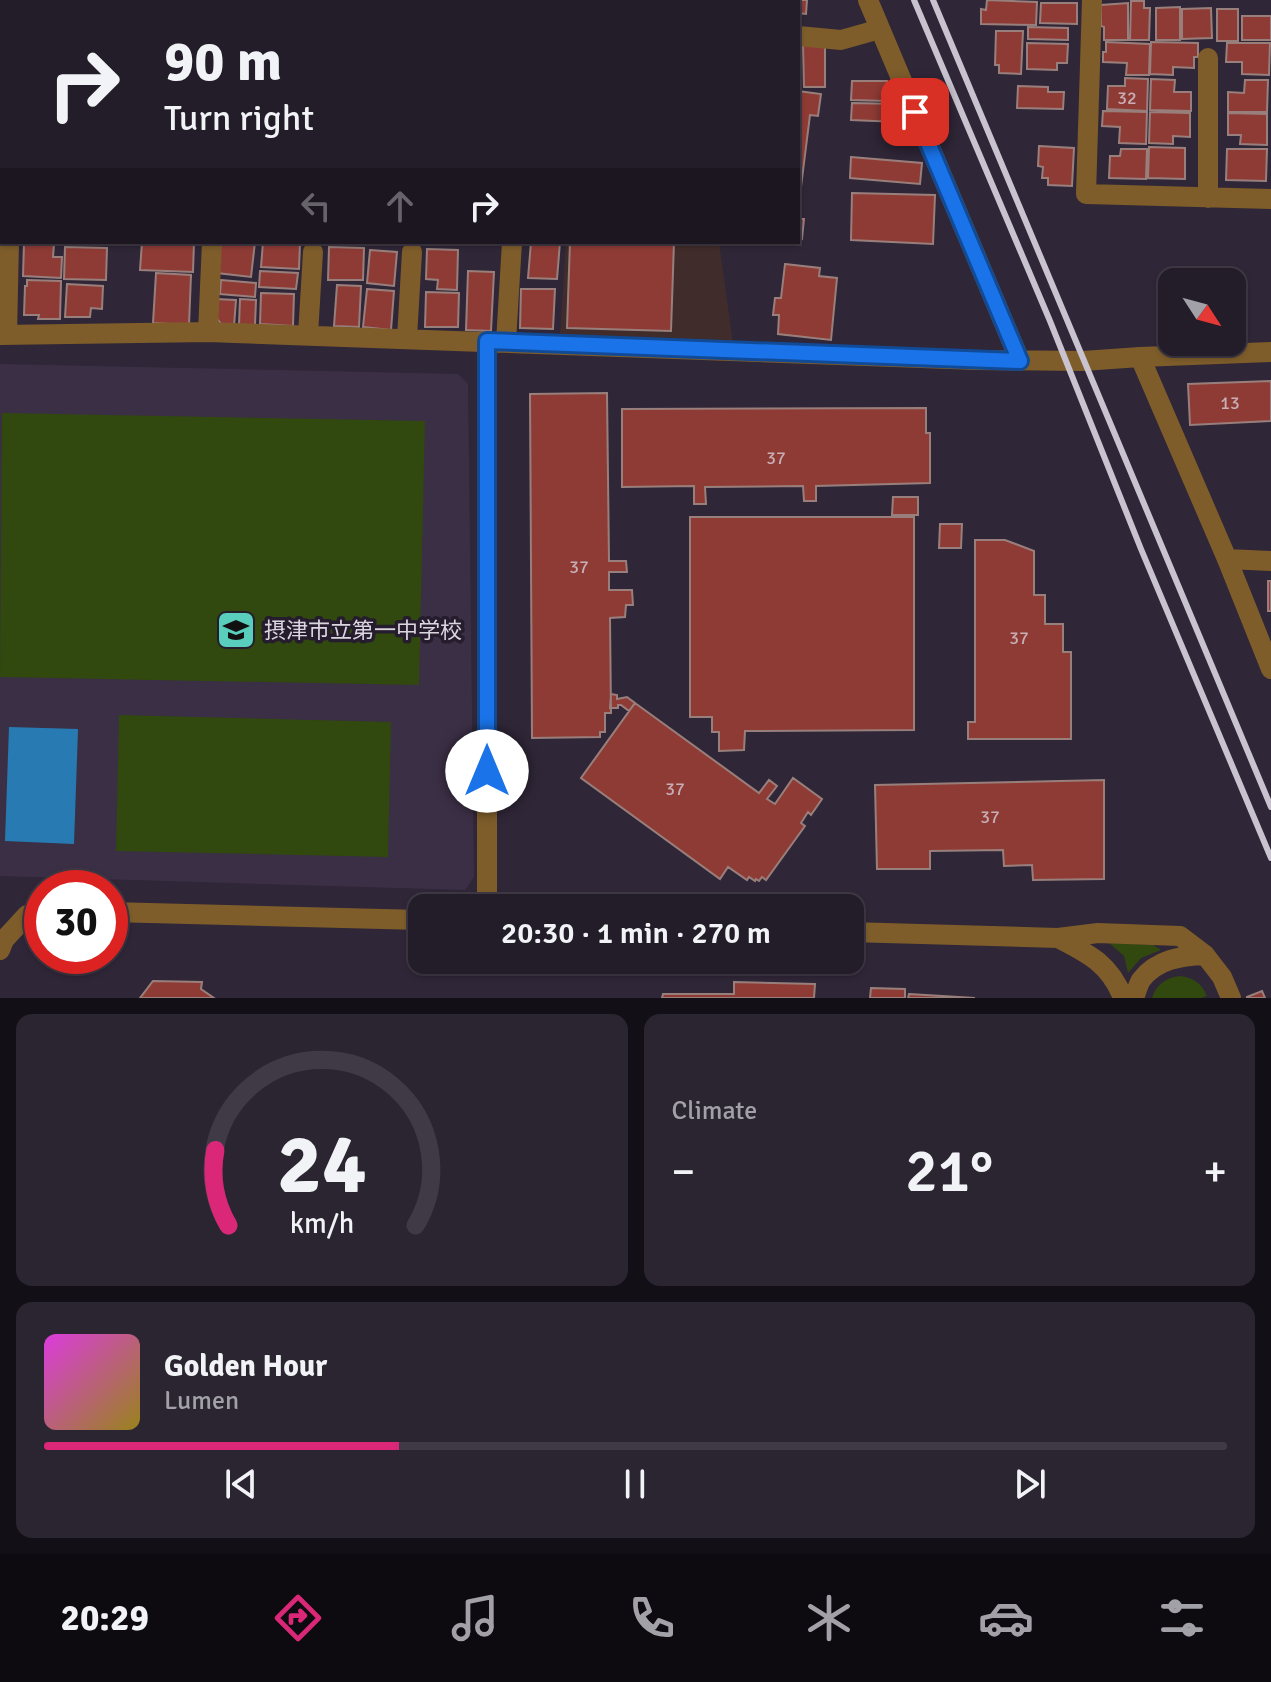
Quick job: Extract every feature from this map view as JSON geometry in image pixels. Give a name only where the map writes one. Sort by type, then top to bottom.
[{"type":"street","points":[[868,0],[1020,361]]},
{"type":"street","points":[[1092,0],[1086,194],[1271,199]]},
{"type":"street","points":[[800,36],[841,40],[880,29]]},
{"type":"street","points":[[1208,58],[1208,198]]},
{"type":"street","points":[[9,244],[3,335],[208,332],[1020,361],[1271,352]]},
{"type":"street","points":[[208,332],[212,244]]},
{"type":"street","points":[[487,894],[497,341],[512,244]]},
{"type":"street","points":[[308,335],[313,252]]},
{"type":"street","points":[[407,338],[412,252]]},
{"type":"street","points":[[1140,357],[1271,669]]},
{"type":"street","points":[[1227,559],[1271,561]]},
{"type":"street","points":[[128,912],[408,920]]},
{"type":"street","points":[[0,950],[4,940],[24,918]]},
{"type":"street","points":[[864,932],[1058,938],[1098,933],[1180,936],[1205,955],[1222,977],[1231,998]]},
{"type":"street","points":[[1058,938],[1089,954],[1107,969],[1123,998]]},
{"type":"street","points":[[1134,998],[1140,980],[1161,963],[1179,956],[1205,955]]},
{"type":"shaded area","points":[[566,244],[719,244],[733,343],[560,336]]},
{"type":"shaded area","name":"摂津市立第一中学校","points":[[0,364],[458,374],[468,384],[474,877],[465,890],[128,880],[128,870],[24,870],[24,877],[0,876]]},
{"type":"green space","points":[[2,413],[425,421],[419,685],[0,677]]},
{"type":"green space","points":[[119,715],[391,722],[388,857],[116,851]]},
{"type":"green space","points":[[1109,943],[1153,945],[1161,950],[1141,958],[1128,973],[1124,956]]},
{"type":"green space","points":[[1179,976],[1196,982],[1207,996],[1152,998],[1162,983]]},
{"type":"water","points":[[9,727],[78,729],[74,844],[5,841]]},
{"type":"building","points":[[800,0],[807,0],[806,14],[800,13]]},
{"type":"building","points":[[987,0],[1037,2],[1036,25],[981,24],[981,9],[986,10]]},
{"type":"building","points":[[1131,1],[1144,1],[1144,8],[1150,8],[1149,40],[1130,40]]},
{"type":"building","points":[[1041,3],[1077,3],[1077,24],[1040,23]]},
{"type":"building","points":[[1128,3],[1128,40],[1104,40],[1101,5]]},
{"type":"building","points":[[1180,7],[1180,40],[1156,40],[1156,8]]},
{"type":"building","points":[[1211,8],[1212,38],[1182,39],[1182,9]]},
{"type":"building","points":[[1217,9],[1238,9],[1238,41],[1217,41]]},
{"type":"building","points":[[1242,16],[1271,16],[1271,40],[1242,40]]},
{"type":"building","points":[[1028,27],[1068,28],[1068,40],[1028,39]]},
{"type":"building","points":[[996,31],[1023,31],[1021,74],[999,73],[999,65],[995,65]]},
{"type":"building","points":[[1106,42],[1150,44],[1149,75],[1126,75],[1127,63],[1103,62]]},
{"type":"building","points":[[1151,42],[1198,43],[1194,68],[1173,67],[1173,75],[1150,74]]},
{"type":"building","points":[[1027,43],[1068,44],[1067,63],[1057,63],[1057,70],[1027,69]]},
{"type":"building","points":[[1227,43],[1270,43],[1269,75],[1242,74],[1242,62],[1226,62]]},
{"type":"building","points":[[803,44],[825,44],[825,87],[804,87]]},
{"type":"building","points":[[1125,78],[1148,79],[1147,111],[1107,109],[1108,86],[1125,86]]},
{"type":"building","points":[[1151,79],[1175,80],[1174,92],[1191,92],[1191,111],[1150,110]]},
{"type":"building","points":[[1245,80],[1268,80],[1267,112],[1228,112],[1228,92],[1244,93]]},
{"type":"building","points":[[852,81],[887,81],[886,101],[851,100]]},
{"type":"building","points":[[1018,86],[1048,87],[1048,92],[1064,92],[1063,109],[1017,108]]},
{"type":"building","points":[[800,91],[821,94],[818,116],[810,115],[800,195]]},
{"type":"building","points":[[852,103],[899,104],[898,122],[851,120]]},
{"type":"building","points":[[1103,111],[1147,112],[1146,144],[1119,143],[1120,127],[1102,126]]},
{"type":"building","points":[[1150,112],[1190,113],[1190,137],[1173,136],[1173,144],[1149,143]]},
{"type":"building","points":[[1228,113],[1267,114],[1267,145],[1240,144],[1241,135],[1228,135]]},
{"type":"building","points":[[1039,146],[1074,148],[1072,186],[1048,185],[1048,178],[1042,178],[1043,167],[1038,166]]},
{"type":"building","points":[[1149,147],[1185,148],[1185,179],[1148,178]]},
{"type":"building","points":[[1121,149],[1147,149],[1146,179],[1109,178],[1110,156],[1120,156]]},
{"type":"building","points":[[1227,149],[1267,149],[1266,181],[1226,180]]},
{"type":"building","points":[[851,157],[922,163],[920,184],[850,178]]},
{"type":"building","points":[[852,193],[935,195],[933,244],[851,240]]},
{"type":"building","points":[[800,219],[804,219],[802,239]]},
{"type":"building","points":[[24,244],[54,244],[53,257],[62,257],[61,278],[23,276]]},
{"type":"building","points":[[142,244],[194,244],[193,272],[140,270]]},
{"type":"building","points":[[221,244],[255,244],[251,277],[217,273]]},
{"type":"building","points":[[263,244],[300,244],[299,269],[261,267]]},
{"type":"building","points":[[531,244],[560,244],[557,279],[528,278]]},
{"type":"building","points":[[570,244],[674,244],[671,331],[567,328]]},
{"type":"building","points":[[65,247],[107,248],[106,280],[64,279]]},
{"type":"building","points":[[329,247],[364,248],[363,280],[328,280]]},
{"type":"building","points":[[427,249],[458,250],[457,290],[437,289],[438,280],[426,279]]},
{"type":"building","points":[[370,250],[397,252],[394,286],[367,283]]},
{"type":"building","points":[[785,264],[820,268],[819,276],[837,278],[831,340],[778,334],[779,315],[773,315],[775,298],[781,298]]},
{"type":"building","points":[[260,271],[298,273],[296,289],[259,287]]},
{"type":"building","points":[[468,271],[494,272],[491,331],[466,330]]},
{"type":"building","points":[[156,273],[191,275],[189,325],[153,323]]},
{"type":"building","points":[[27,280],[61,281],[60,319],[38,319],[39,315],[24,315]]},
{"type":"building","points":[[221,280],[256,283],[255,297],[220,294]]},
{"type":"building","points":[[67,284],[103,286],[102,309],[91,308],[90,317],[65,317]]},
{"type":"building","points":[[337,285],[361,286],[359,327],[334,326]]},
{"type":"building","points":[[367,289],[394,291],[391,330],[363,327]]},
{"type":"building","points":[[521,289],[555,289],[553,329],[520,328]]},
{"type":"building","points":[[426,292],[459,293],[458,327],[425,327]]},
{"type":"building","points":[[261,293],[294,294],[293,326],[260,324]]},
{"type":"building","points":[[216,299],[236,300],[234,326],[222,325],[215,316]]},
{"type":"building","points":[[240,299],[256,300],[255,325],[239,325]]},
{"type":"building","points":[[1271,381],[1271,421],[1190,425],[1188,384]]},
{"type":"building","points":[[607,393],[609,561],[626,561],[627,572],[609,572],[609,590],[632,590],[633,605],[626,605],[625,617],[610,618],[611,713],[605,713],[605,732],[600,732],[600,737],[532,738],[530,394]]},
{"type":"building","points":[[926,408],[926,433],[930,433],[930,483],[816,486],[816,501],[804,501],[803,486],[705,487],[706,504],[694,504],[694,486],[622,487],[622,409]]},
{"type":"building","points":[[893,497],[918,497],[918,515],[892,515]]},
{"type":"building","points":[[690,517],[914,517],[914,730],[745,731],[744,750],[719,751],[719,732],[712,732],[712,717],[690,717]]},
{"type":"building","points":[[940,524],[962,524],[961,548],[939,548]]},
{"type":"building","points":[[975,540],[1005,540],[1034,551],[1034,595],[1045,595],[1045,624],[1063,624],[1063,652],[1071,652],[1071,739],[968,739],[968,722],[975,722]]},
{"type":"building","points":[[1268,581],[1271,581],[1271,611],[1268,611]]},
{"type":"building","points":[[611,694],[617,695],[617,699],[627,697],[635,703],[629,711],[621,705],[610,708]]},
{"type":"building","points":[[635,703],[759,793],[769,780],[777,786],[767,799],[775,804],[793,778],[822,799],[811,815],[808,812],[801,823],[805,826],[766,880],[762,877],[755,881],[749,877],[747,880],[728,867],[720,879],[581,778]]},
{"type":"building","points":[[1104,780],[1104,879],[1033,880],[1032,865],[1004,866],[1003,850],[930,851],[930,869],[877,869],[875,785]]},
{"type":"building","points":[[153,981],[202,982],[201,989],[214,998],[140,998]]},
{"type":"building","points":[[734,982],[815,984],[814,998],[662,998],[663,994],[734,994]]},
{"type":"building","points":[[871,988],[905,989],[905,998],[870,998]]},
{"type":"building","points":[[1262,991],[1265,998],[1247,998],[1247,997]]},
{"type":"building","points":[[909,994],[975,998],[908,998]]},
{"type":"railway","points":[[914,0],[1271,858]]},
{"type":"railway","points":[[933,0],[1271,807]]},
{"type":"place","name":"摂津市立第一中学校","points":[[236,630]]},
{"type":"route","points":[[487,771],[487,341],[1020,361],[915,112]]}]
